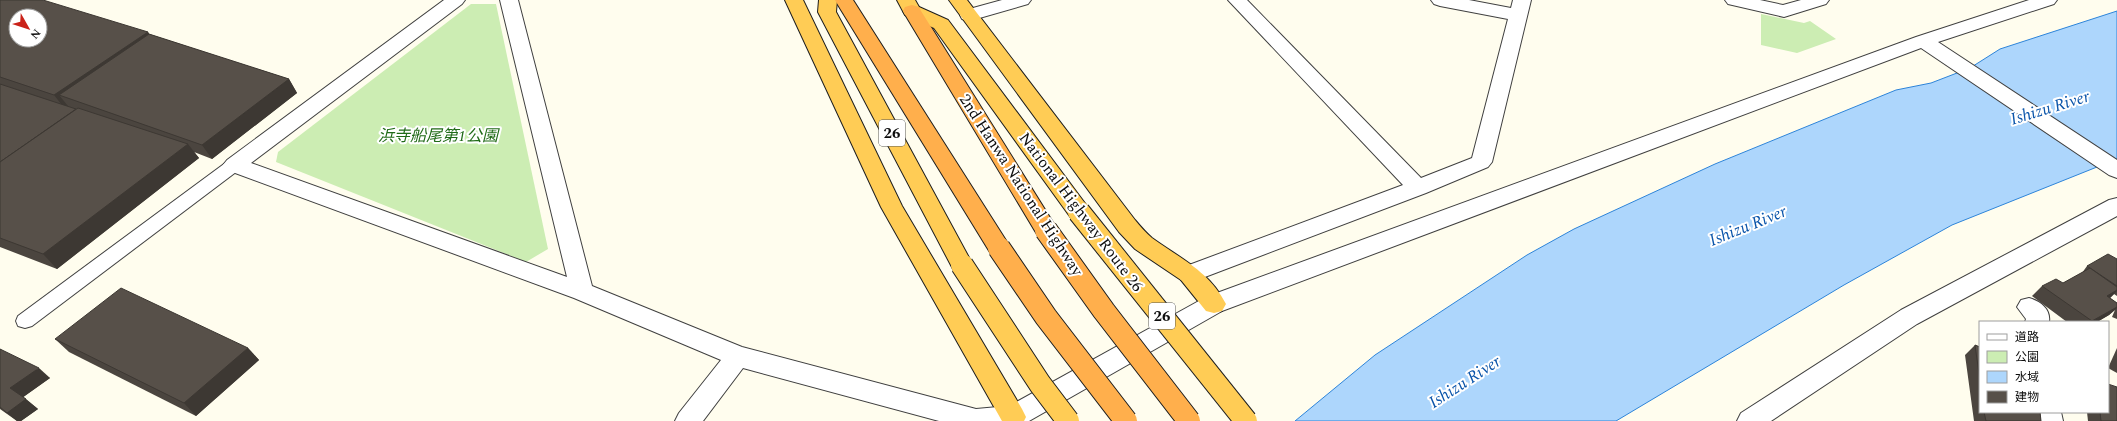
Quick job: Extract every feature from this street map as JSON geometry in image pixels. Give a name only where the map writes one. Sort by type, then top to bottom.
[{"type":"highway","points":[[794,0],[892,207],[1013,417]]},
{"type":"highway","name":"26","points":[[828,0],[827,12],[962,265],[1040,384],[1068,421]]},
{"type":"highway","name":"26","points":[[844,0],[999,248],[1046,317],[1126,421]]},
{"type":"highway","name":"National Highway Route 26","points":[[909,5],[941,24],[1079,212],[1246,421]]},
{"type":"highway","name":"2nd Hanwa National Highway","points":[[909,5],[1046,230],[1104,311],[1189,421]]},
{"type":"highway","points":[[964,7],[1127,226],[1143,243],[1189,274],[1214,304]]},
{"type":"street","points":[[234,165],[456,0]]},
{"type":"street","points":[[509,0],[582,292]]},
{"type":"street","points":[[964,7],[1022,0]]},
{"type":"street","points":[[1237,0],[1418,188]]},
{"type":"street","points":[[1189,274],[1418,188],[1481,162],[1520,7],[1440,0]]},
{"type":"street","points":[[1734,0],[1784,11],[1820,0]]},
{"type":"street","points":[[234,165],[582,292],[738,356],[976,420],[1013,417],[1214,304],[1923,41],[2048,0]]},
{"type":"street","points":[[1923,41],[2117,170]]},
{"type":"street","points":[[1750,421],[1909,317],[2117,206]]},
{"type":"street","points":[[688,421],[738,356]]},
{"type":"lane","points":[[25,321],[234,165]]},
{"type":"green space","name":"浜寺船尾第1公園","points":[[471,4],[496,4],[548,249],[526,262],[276,162],[278,152]]},
{"type":"green space","points":[[1761,14],[1804,23],[1810,21],[1836,39],[1797,53],[1761,45]]},
{"type":"water","name":"Ishizu River","points":[[2117,11],[2117,159],[1952,225],[1844,285],[1616,421],[1295,421],[1375,355],[1527,255],[1574,229],[1715,164],[1896,90],[1931,83],[1970,68],[2000,49]]},
{"type":"building","points":[[0,0],[43,0],[148,32],[54,95],[0,77]]},
{"type":"building","points":[[149,34],[289,79],[202,145],[59,95]]},
{"type":"building","points":[[0,84],[76,109],[0,162]]},
{"type":"building","points":[[78,108],[188,144],[43,254],[0,238],[0,162]]},
{"type":"building","points":[[2108,254],[2117,259],[2117,286],[2087,266]]},
{"type":"building","points":[[2090,268],[2117,287],[2117,290],[2107,296],[2117,303],[2117,307],[2092,321],[2042,286],[2056,279],[2063,283]]},
{"type":"building","points":[[121,288],[248,348],[184,403],[55,339]]},
{"type":"building","points":[[1975,345],[1979,347],[1979,374]]},
{"type":"building","points":[[0,349],[39,368],[10,388],[26,399],[7,413],[0,407]]},
{"type":"building","points":[[2109,384],[2117,387],[2117,421],[2101,421],[2100,413],[2109,413]]},
{"type":"building","points":[[1984,413],[2040,413],[2041,421],[1986,421]]}]
